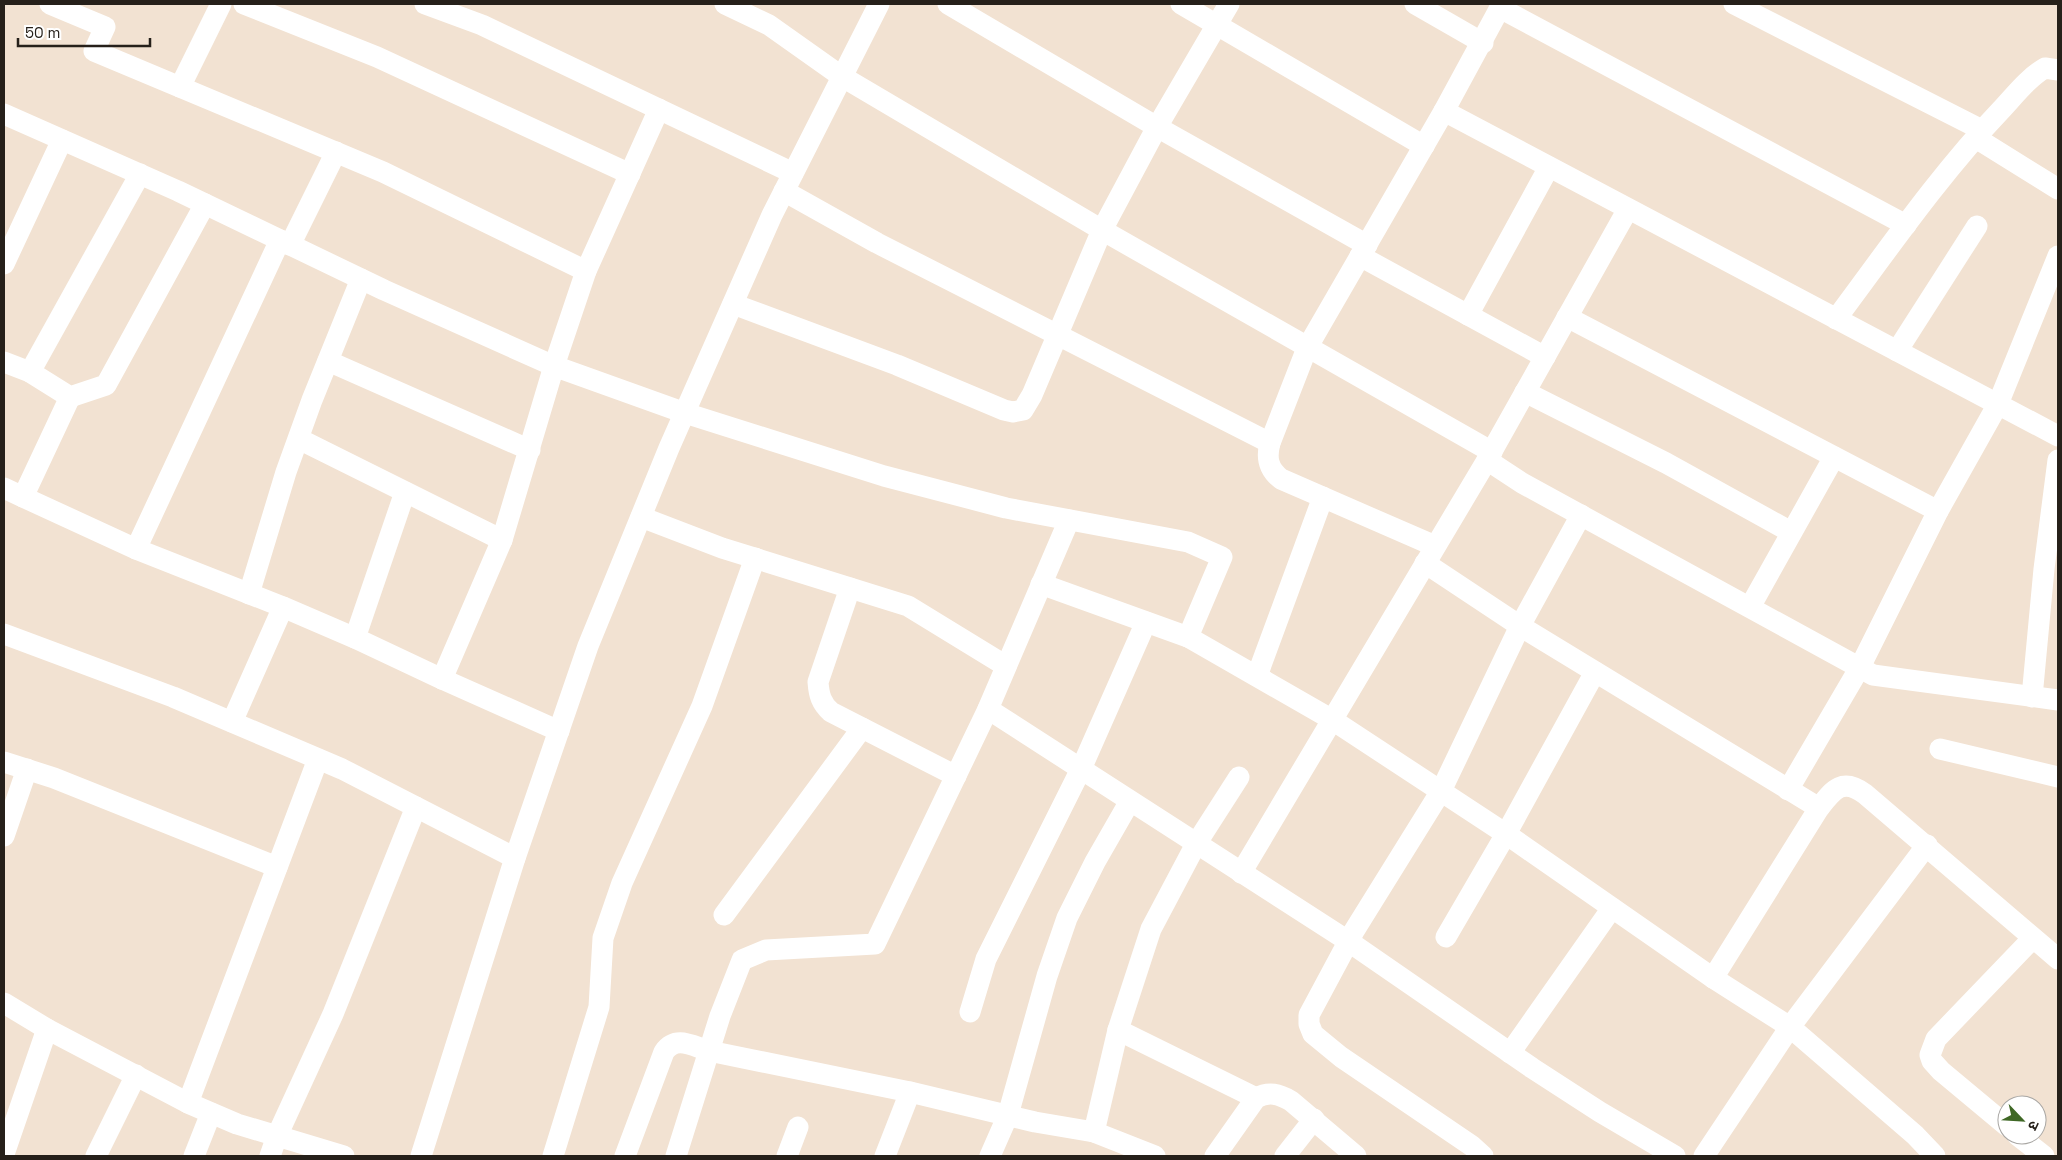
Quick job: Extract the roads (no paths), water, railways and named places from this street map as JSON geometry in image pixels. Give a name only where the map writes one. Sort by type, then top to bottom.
[{"type":"street","points":[[50,4],[105,27],[94,51],[383,172],[586,271]]},
{"type":"street","points":[[180,87],[221,4]]},
{"type":"street","points":[[244,4],[377,57],[630,174]]},
{"type":"street","points":[[425,4],[482,25],[659,110],[788,182],[878,243],[1270,443]]},
{"type":"street","points":[[725,4],[768,25],[841,76],[1489,456],[1522,483],[1873,675],[2058,700]]},
{"type":"street","points":[[421,1156],[515,858],[588,646],[732,304],[788,182],[878,4]]},
{"type":"street","points":[[948,4],[1364,250],[1468,315],[1545,357]]},
{"type":"street","points":[[1180,4],[1424,146]]},
{"type":"street","points":[[732,304],[1013,412],[1022,410],[1026,406],[1058,334],[1102,230],[1157,127],[1229,4]]},
{"type":"street","points":[[1415,4],[1483,43]]},
{"type":"street","points":[[1734,4],[1979,134],[2058,189]]},
{"type":"street","points":[[1819,808],[1520,626],[1430,554],[1323,497],[1281,479],[1273,473],[1267,454],[1307,348],[1483,43],[1501,6],[1906,224]]},
{"type":"street","points":[[1836,319],[1906,224],[1979,134],[2034,76],[2045,68],[2058,70]]},
{"type":"street","points":[[442,679],[502,540],[554,366],[586,271],[659,110]]},
{"type":"street","points":[[1444,111],[2058,436]]},
{"type":"street","points":[[4,114],[140,174],[361,279],[554,366],[685,413],[884,476],[1006,508],[1188,542],[1222,557],[1188,636]]},
{"type":"street","points":[[4,264],[62,140]]},
{"type":"street","points":[[136,549],[285,242],[336,152]]},
{"type":"street","points":[[1468,315],[1550,167]]},
{"type":"street","points":[[30,372],[140,174]]},
{"type":"street","points":[[23,497],[70,397],[106,386],[205,204]]},
{"type":"street","points":[[1241,873],[1489,456],[1628,209]]},
{"type":"street","points":[[1897,351],[1977,226]]},
{"type":"street","points":[[1788,790],[1860,667],[1938,511],[1998,404],[2058,256]]},
{"type":"street","points":[[249,594],[299,439],[328,360],[361,279]]},
{"type":"street","points":[[1567,317],[1938,511]]},
{"type":"street","points":[[328,360],[530,450]]},
{"type":"street","points":[[4,362],[30,372],[70,397]]},
{"type":"street","points":[[1525,392],[1658,459],[1791,532]]},
{"type":"street","points":[[299,439],[502,540]]},
{"type":"street","points":[[1750,607],[1834,456]]},
{"type":"street","points":[[2032,696],[2044,569],[2058,460]]},
{"type":"street","points":[[4,488],[136,549],[283,607],[355,638],[559,731]]},
{"type":"street","points":[[355,638],[405,492]]},
{"type":"street","points":[[1257,676],[1323,497]]},
{"type":"street","points":[[1483,1156],[1472,1146],[1341,1057],[1314,1034],[1309,1024],[1309,1015],[1348,941],[1441,791],[1520,626],[1581,515]]},
{"type":"street","points":[[641,517],[722,548],[908,606],[1006,666]]},
{"type":"street","points":[[676,1156],[720,1016],[742,960],[766,950],[875,944],[988,709],[1068,520]]},
{"type":"street","points":[[553,1156],[599,1008],[603,938],[622,883],[702,706],[755,558]]},
{"type":"street","points":[[1041,584],[1188,636],[1331,719],[1506,834],[1713,978],[1790,1027],[1915,1135],[1936,1156]]},
{"type":"street","points":[[850,588],[818,682],[819,695],[823,705],[831,712],[956,776]]},
{"type":"street","points":[[232,722],[283,607]]},
{"type":"street","points":[[970,1012],[986,960],[1081,769],[1146,622]]},
{"type":"street","points":[[4,634],[173,697],[318,759],[515,858]]},
{"type":"street","points":[[1446,937],[1506,834],[1595,672]]},
{"type":"street","points":[[988,709],[1348,941],[1510,1053],[1600,1112],[1675,1156]]},
{"type":"street","points":[[724,915],[862,728]]},
{"type":"street","points":[[1940,749],[2058,777]]},
{"type":"street","points":[[188,1103],[318,759]]},
{"type":"street","points":[[4,762],[54,778],[277,867]]},
{"type":"street","points":[[4,836],[27,769]]},
{"type":"street","points":[[1094,1132],[1118,1030],[1151,929],[1196,844],[1239,777]]},
{"type":"street","points":[[1713,978],[1819,808],[1833,789],[1850,786],[1859,789],[1927,845],[2058,959]]},
{"type":"street","points":[[990,1156],[1008,1116],[1048,976],[1067,918],[1095,862],[1130,800]]},
{"type":"street","points":[[270,1156],[277,1136],[333,1014],[416,807]]},
{"type":"street","points":[[1704,1156],[1790,1027],[1927,845]]},
{"type":"street","points":[[1510,1053],[1612,908]]},
{"type":"street","points":[[1997,1118],[1941,1071],[1932,1061],[1930,1055],[1936,1040],[2033,938]]},
{"type":"street","points":[[4,1003],[47,1029],[188,1103],[237,1124],[344,1156]]},
{"type":"street","points":[[4,1154],[47,1029]]},
{"type":"street","points":[[1118,1030],[1256,1098]]},
{"type":"street","points":[[625,1156],[664,1052],[668,1046],[676,1042],[709,1051],[910,1092],[1008,1116],[1094,1132],[1155,1156]]},
{"type":"street","points":[[96,1156],[136,1075]]},
{"type":"street","points":[[885,1156],[910,1092]]},
{"type":"street","points":[[1215,1156],[1256,1098],[1262,1094],[1280,1095],[1314,1119],[1356,1156]]},
{"type":"street","points":[[194,1156],[211,1113]]},
{"type":"street","points":[[1285,1156],[1314,1119]]},
{"type":"street","points":[[787,1156],[798,1127]]},
{"type":"street","points":[[2030,1145],[2044,1156]]}]
